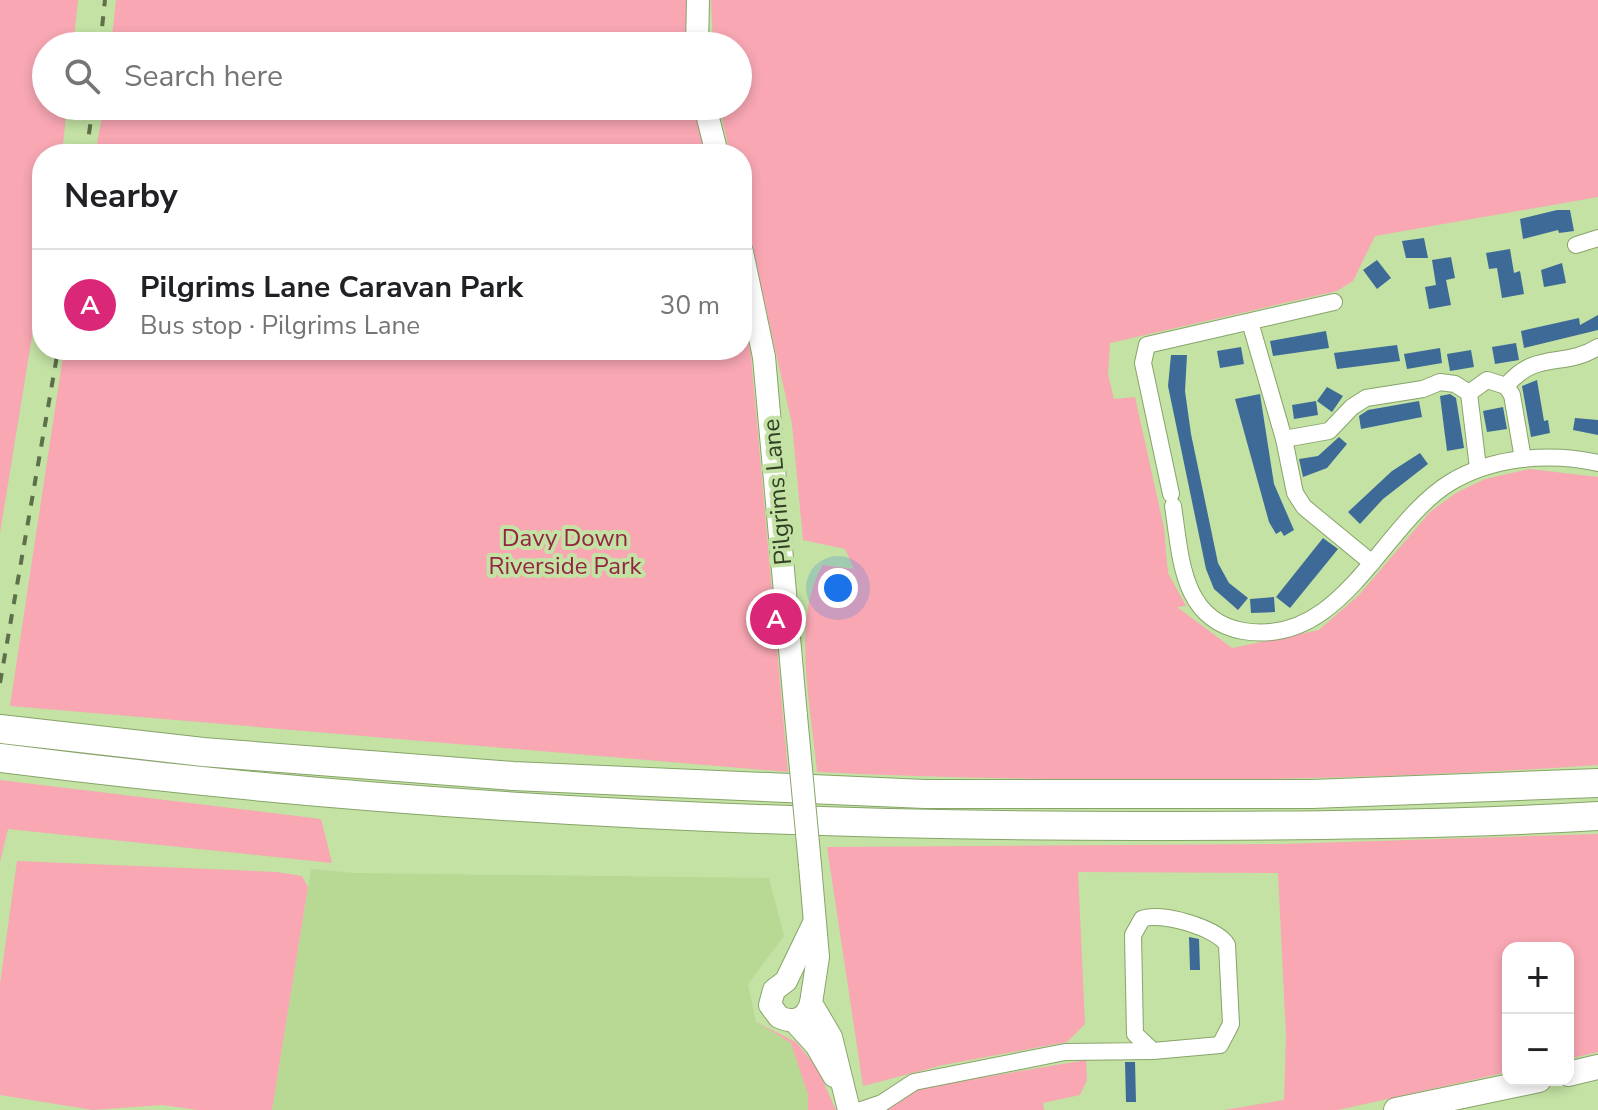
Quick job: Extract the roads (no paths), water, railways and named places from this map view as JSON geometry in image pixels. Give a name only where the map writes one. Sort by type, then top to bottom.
[{"type":"highway","points":[[0,729],[203,752],[513,776],[925,794],[1312,794],[1598,783]]},
{"type":"highway","points":[[0,758],[159,777],[485,807],[932,826],[1314,825],[1598,816]]},
{"type":"main road","points":[[697,32],[698,0]]},
{"type":"main road","points":[[708,120],[714,144]]},
{"type":"main road","name":"Pilgrims Lane","points":[[752,305],[767,384],[818,957],[811,999]]},
{"type":"main road","name":"Pilgrims Lane","points":[[813,925],[786,981],[774,990],[770,1005],[779,1017],[794,1021],[833,1073],[849,1110]]},
{"type":"main road","name":"Pilgrims Lane","points":[[786,981],[801,983],[831,1037],[849,1110]]},
{"type":"main road","points":[[794,1021],[804,1016],[811,999]]},
{"type":"main road","points":[[1574,1073],[1598,1067]]},
{"type":"main road","points":[[1396,1110],[1510,1086]]},
{"type":"street","points":[[1576,245],[1598,238]]},
{"type":"street","points":[[1334,302],[1147,345],[1143,363],[1189,594],[1210,617],[1226,628],[1272,631],[1300,624],[1325,610],[1349,590],[1428,498],[1478,468],[1523,459],[1598,463]]},
{"type":"street","points":[[1250,322],[1284,439],[1289,473],[1304,507],[1372,563]]},
{"type":"street","points":[[1506,386],[1518,372],[1533,363],[1576,356],[1598,347]]},
{"type":"street","points":[[1469,393],[1487,380],[1506,386],[1512,395],[1523,459]]},
{"type":"street","points":[[1284,439],[1329,431],[1352,407],[1366,398],[1423,389],[1440,382],[1455,384],[1469,393]]},
{"type":"street","points":[[1469,393],[1478,468]]},
{"type":"street","points":[[861,1110],[882,1103],[914,1082],[1065,1052],[1153,1051],[1215,1047],[1226,1037],[1231,1024],[1228,948],[1222,936],[1158,916],[1139,922],[1133,935],[1135,1034],[1153,1051]]},
{"type":"street","points":[[1114,1052],[1135,1034]]},
{"type":"railway","points":[[102,32],[105,0]]},
{"type":"railway","points":[[87,144],[91,120]]},
{"type":"railway","points":[[0,683],[56,360]]},
{"type":"place","name":"Pilgrims Lane Caravan Park","points":[[776,619]]},
{"type":"park label","name":"Davy Down Riverside Park","points":[[565,552]]}]
